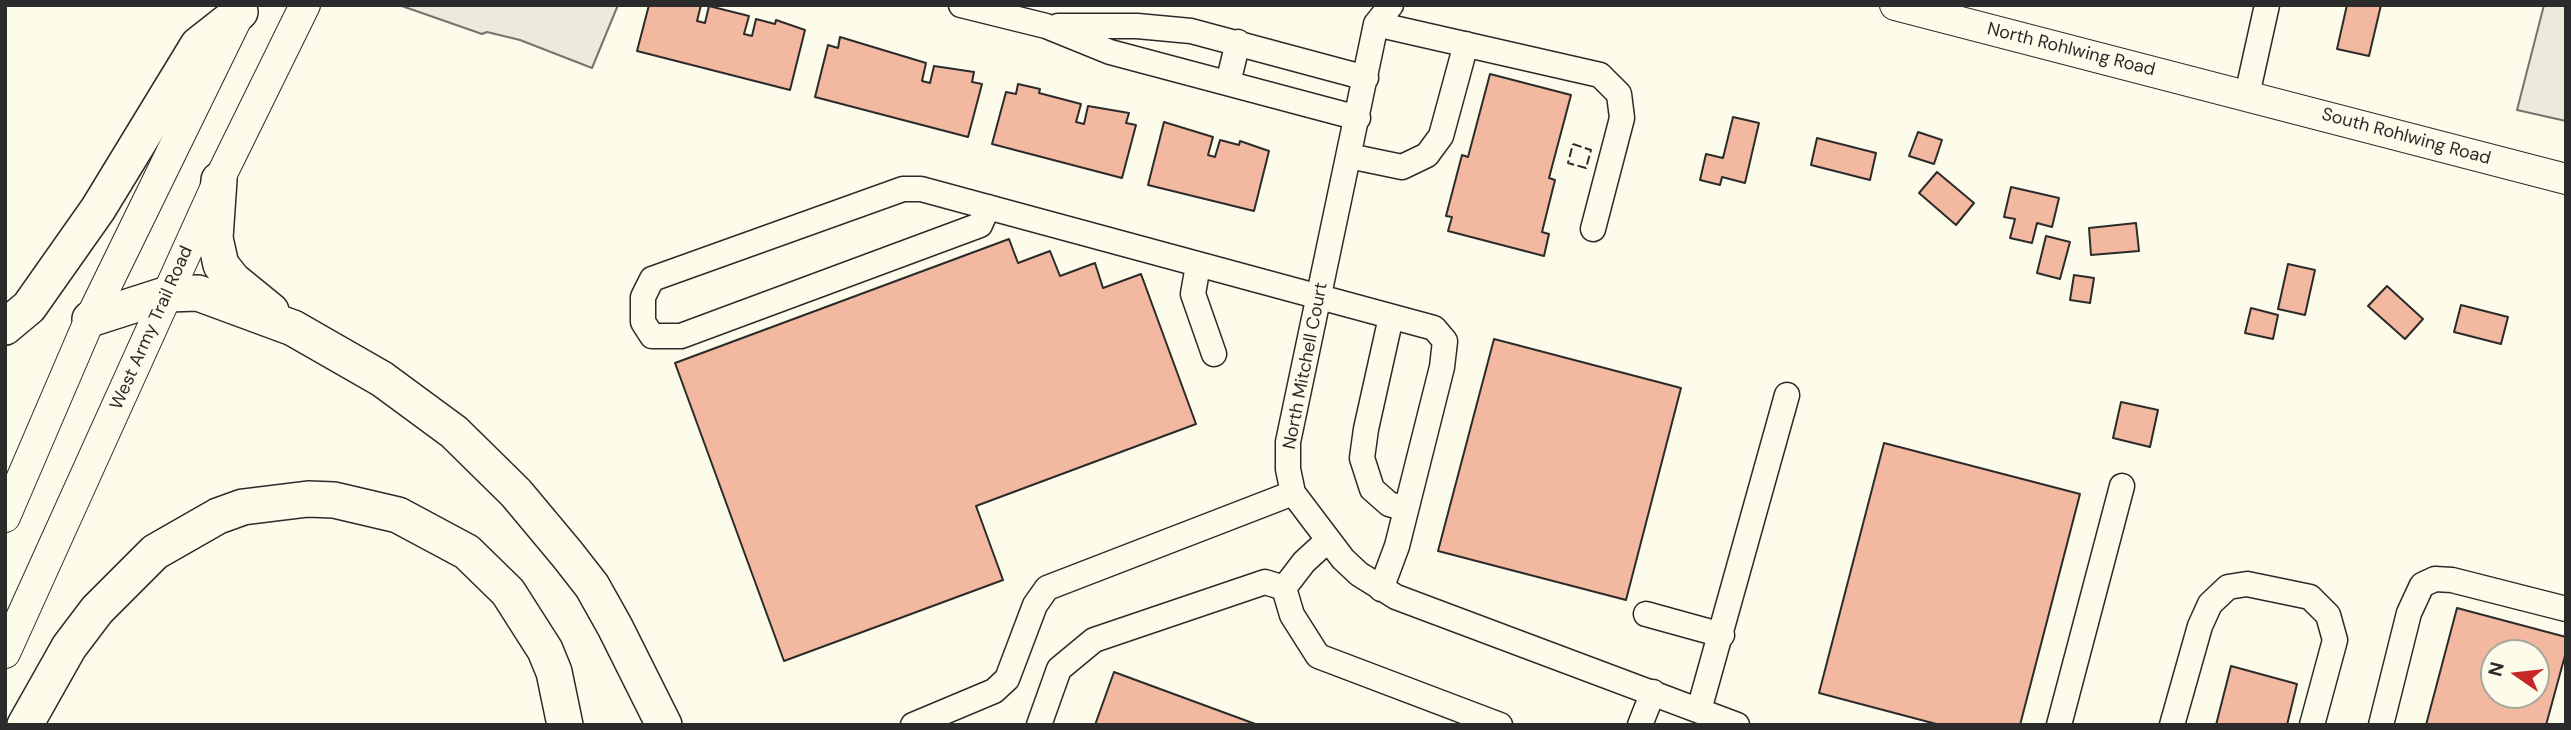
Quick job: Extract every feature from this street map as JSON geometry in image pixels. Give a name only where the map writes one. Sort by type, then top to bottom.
[{"type":"highway","points":[[5,327],[29,307],[98,209],[198,46],[242,7]]},
{"type":"highway","points":[[219,180],[215,238],[221,265],[233,280],[293,328],[382,379],[454,432],[516,494],[592,586],[664,725]]},
{"type":"highway","points":[[90,319],[168,294],[198,293],[293,328]]},
{"type":"highway","points":[[25,725],[62,659],[90,619],[155,552],[218,516],[243,508],[308,499],[334,500],[398,515],[431,530],[475,559],[508,592],[545,650],[557,684],[565,725]]},
{"type":"main road","name":"West Army Trail Road","points":[[5,653],[219,180],[305,5]]},
{"type":"main road","name":"North Rohlwing Road","points":[[1895,5],[2247,95]]},
{"type":"main road","points":[[5,517],[90,319],[242,7]]},
{"type":"main road","name":"South Rohlwing Road","points":[[2247,95],[2566,179]]},
{"type":"street","points":[[961,5],[1046,26],[1110,52],[1358,118]]},
{"type":"street","name":"North Mitchell Court","points":[[1391,5],[1371,15],[1366,78],[1288,442],[1288,469],[1293,493],[1328,540],[1359,574],[1381,589],[1737,725]]},
{"type":"street","points":[[2247,95],[2267,5]]},
{"type":"street","points":[[1371,15],[1466,44],[1600,75],[1619,94],[1622,118],[1593,229]]},
{"type":"street","points":[[1046,26],[1137,26],[1191,31],[1366,78]]},
{"type":"street","points":[[1228,83],[1238,43]]},
{"type":"street","points":[[1349,156],[1402,167],[1427,155],[1441,136],[1466,44]]},
{"type":"street","points":[[988,207],[980,225],[681,336],[652,336],[643,322],[643,297],[652,279],[903,189],[921,189],[988,207],[1319,298],[1434,328],[1445,341],[1442,367],[1406,509],[1381,589]]},
{"type":"street","points":[[1198,265],[1193,294],[1214,354]]},
{"type":"street","points":[[1391,317],[1366,429],[1363,458],[1372,489],[1389,504],[1406,509]]},
{"type":"street","points":[[1699,710],[1787,395]]},
{"type":"street","points":[[2059,725],[2122,486]]},
{"type":"street","points":[[913,725],[994,691],[1001,685],[1007,678],[1035,605],[1047,588],[1293,493]]},
{"type":"street","points":[[1284,588],[1304,562],[1328,540]]},
{"type":"street","points":[[2381,725],[2409,613],[2423,585],[2435,579],[2452,580],[2566,609]]},
{"type":"street","points":[[1039,725],[1059,669],[1094,640],[1265,582],[1284,588]]},
{"type":"street","points":[[2172,725],[2200,626],[2210,604],[2228,587],[2247,584],[2310,597],[2328,615],[2335,639],[2312,725]]},
{"type":"street","points":[[1284,588],[1292,615],[1318,656],[1500,725]]},
{"type":"street","points":[[1646,614],[1722,635]]},
{"type":"street","points":[[1640,725],[1653,692]]},
{"type":"shaded area","points":[[399,5],[618,5],[592,68],[520,40],[487,32],[482,34]]},
{"type":"shaded area","points":[[2544,5],[2566,5],[2566,121],[2517,110]]},
{"type":"building","points":[[649,5],[701,5],[697,21],[705,23],[709,6],[749,16],[744,34],[752,36],[756,19],[775,24],[776,20],[805,30],[790,90],[637,51]]},
{"type":"building","points":[[2347,5],[2381,5],[2369,56],[2337,49]]},
{"type":"building","points":[[840,37],[926,63],[922,81],[930,83],[934,66],[974,72],[972,82],[982,84],[968,137],[815,97],[828,45],[838,48]]},
{"type":"building","points":[[1490,74],[1571,95],[1549,178],[1555,180],[1542,232],[1549,234],[1544,256],[1448,231],[1452,217],[1446,216],[1462,155],[1468,157]]},
{"type":"building","points":[[1018,84],[1040,89],[1039,93],[1081,104],[1076,122],[1084,124],[1088,106],[1129,113],[1126,123],[1136,125],[1122,178],[992,144],[1006,92],[1016,94]]},
{"type":"building","points":[[1733,117],[1759,123],[1745,183],[1722,177],[1720,185],[1700,180],[1706,154],[1723,158]]},
{"type":"building","points":[[1164,122],[1213,137],[1208,155],[1215,157],[1220,140],[1239,145],[1240,141],[1269,151],[1254,211],[1148,185]]},
{"type":"building","points":[[1918,132],[1942,140],[1934,164],[1909,156]]},
{"type":"building","points":[[1817,138],[1876,153],[1870,180],[1811,165]]},
{"type":"building","points":[[1937,172],[1974,203],[1956,225],[1919,193]]},
{"type":"building","points":[[2011,187],[2059,198],[2052,227],[2037,223],[2032,243],[2010,238],[2015,219],[2004,217]]},
{"type":"building","points":[[2136,223],[2139,251],[2091,255],[2089,228]]},
{"type":"building","points":[[2046,236],[2070,242],[2060,279],[2037,273]]},
{"type":"building","points":[[1009,239],[1018,263],[1050,251],[1060,276],[1095,263],[1103,288],[1141,274],[1196,424],[976,506],[1003,580],[784,661],[675,363]]},
{"type":"building","points":[[2288,264],[2315,270],[2305,315],[2278,309]]},
{"type":"building","points":[[2074,275],[2094,278],[2090,303],[2070,300]]},
{"type":"building","points":[[2387,286],[2423,319],[2405,339],[2368,306]]},
{"type":"building","points":[[2461,305],[2508,317],[2501,344],[2454,332]]},
{"type":"building","points":[[2251,308],[2278,315],[2273,339],[2245,333]]},
{"type":"building","points":[[1494,339],[1681,388],[1626,600],[1438,551]]},
{"type":"building","points":[[2121,402],[2158,410],[2150,447],[2113,438]]},
{"type":"building","points":[[1884,443],[2080,494],[2020,725],[1940,725],[1819,693]]},
{"type":"building","points":[[2457,608],[2566,637],[2566,652],[2546,725],[2426,725]]},
{"type":"building","points":[[2231,666],[2297,684],[2287,725],[2216,725]]},
{"type":"building","points":[[1114,672],[1258,725],[1095,725]]},
{"type":"fence","points":[[1573,144],[1591,150],[1586,168],[1568,163],[1573,144]]}]
